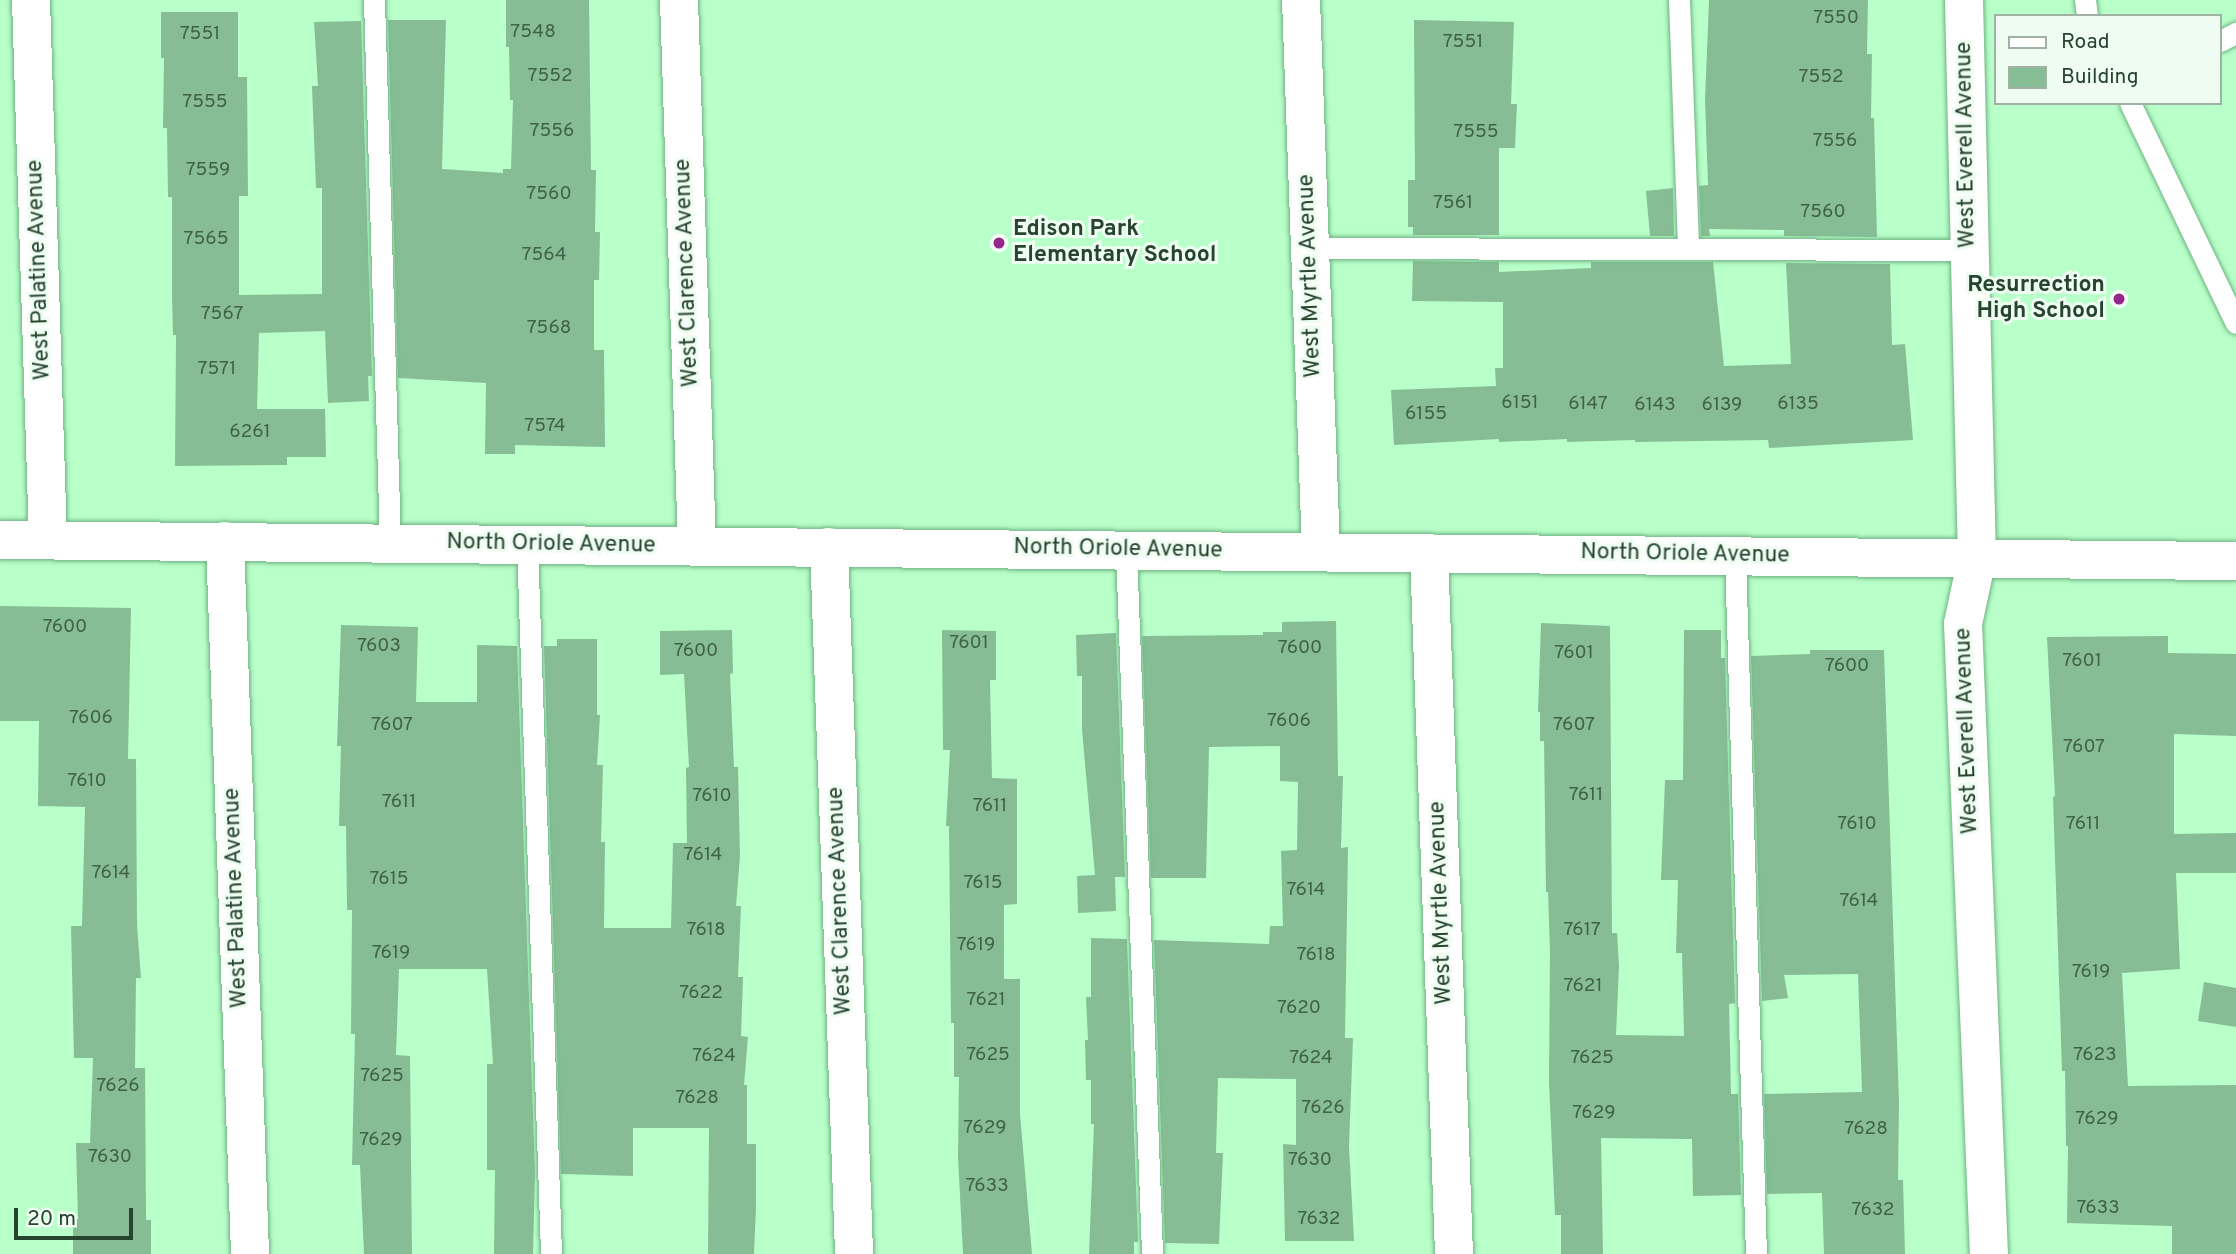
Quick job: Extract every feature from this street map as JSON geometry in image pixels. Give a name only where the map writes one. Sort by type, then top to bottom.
[{"type":"street","name":"West Palatine Avenue","points":[[31,0],[48,540]]},
{"type":"street","name":"West Clarence Avenue","points":[[679,0],[697,546]]},
{"type":"street","name":"West Myrtle Avenue","points":[[1301,0],[1321,552]]},
{"type":"street","name":"West Everell Avenue","points":[[1964,0],[1977,558],[1964,624],[1989,1254]]},
{"type":"street","name":"North Oriole Avenue","points":[[0,540],[2236,561]]},
{"type":"street","name":"West Palatine Avenue","points":[[225,541],[250,1254]]},
{"type":"street","name":"West Clarence Avenue","points":[[829,547],[854,1254]]},
{"type":"street","name":"West Myrtle Avenue","points":[[1429,553],[1454,1254]]},
{"type":"lane","points":[[374,0],[390,543]]},
{"type":"lane","points":[[1679,0],[1688,249]]},
{"type":"lane","points":[[2131,105],[2236,323]]},
{"type":"lane","points":[[1310,248],[1970,250]]},
{"type":"lane","points":[[527,544],[551,1254]]},
{"type":"lane","points":[[1126,550],[1152,1254]]},
{"type":"lane","points":[[1735,556],[1756,1254]]},
{"type":"building","points":[[506,0],[589,0],[591,170],[596,170],[595,232],[600,232],[599,280],[594,280],[594,350],[604,350],[605,447],[515,445],[515,454],[485,454],[486,383],[398,378],[388,20],[446,20],[442,169],[503,173],[503,169],[511,169],[513,100],[510,100],[509,47],[506,47]]},
{"type":"building","points":[[1709,0],[1868,0],[1867,54],[1872,54],[1871,118],[1874,118],[1877,237],[1784,236],[1784,230],[1709,229],[1710,236],[1701,236],[1699,186],[1708,185],[1705,100]]},
{"type":"building","points":[[161,12],[238,12],[238,77],[247,77],[248,196],[239,196],[239,295],[322,294],[322,188],[316,188],[312,86],[318,86],[314,22],[361,21],[372,376],[368,376],[369,401],[328,403],[325,331],[259,333],[257,409],[325,409],[326,457],[287,457],[287,465],[175,466],[176,335],[173,335],[172,197],[168,197],[167,128],[163,128],[164,58],[161,58]]},
{"type":"building","points":[[1414,20],[1514,22],[1511,104],[1517,104],[1515,148],[1499,148],[1499,235],[1413,235],[1413,227],[1408,227],[1408,180],[1415,180]]},
{"type":"building","points":[[1673,188],[1674,236],[1650,236],[1646,191]]},
{"type":"building","points":[[1413,261],[1499,262],[1499,272],[1591,268],[1591,262],[1713,262],[1724,366],[1791,364],[1786,263],[1890,264],[1892,345],[1905,344],[1913,440],[1769,448],[1768,440],[1567,442],[1567,439],[1499,442],[1499,439],[1394,445],[1391,390],[1496,386],[1495,368],[1503,368],[1503,302],[1412,301]]},
{"type":"building","points":[[0,606],[131,608],[128,759],[136,759],[137,925],[141,978],[136,978],[135,1068],[145,1068],[146,1220],[151,1220],[151,1254],[73,1254],[73,1219],[78,1219],[76,1143],[90,1143],[93,1058],[74,1058],[71,926],[82,926],[85,807],[38,806],[39,721],[0,721]]},
{"type":"building","points":[[1336,621],[1338,776],[1343,776],[1341,848],[1348,847],[1345,1038],[1353,1038],[1349,1146],[1354,1241],[1285,1241],[1283,1144],[1296,1145],[1296,1079],[1218,1078],[1216,1153],[1223,1153],[1219,1244],[1165,1243],[1154,940],[1269,944],[1270,926],[1283,926],[1281,851],[1297,850],[1298,782],[1280,781],[1280,746],[1209,747],[1206,878],[1151,878],[1142,636],[1263,635],[1263,632],[1282,632],[1282,622]]},
{"type":"building","points":[[1541,623],[1610,626],[1612,933],[1617,933],[1619,966],[1616,1035],[1684,1036],[1682,953],[1676,953],[1678,880],[1661,880],[1665,780],[1683,780],[1684,630],[1721,630],[1721,658],[1725,658],[1735,1003],[1729,1004],[1731,1094],[1738,1094],[1741,1195],[1693,1196],[1692,1139],[1601,1138],[1603,1254],[1561,1254],[1561,1215],[1555,1215],[1549,1082],[1550,952],[1546,892],[1544,741],[1540,741],[1538,712]]},
{"type":"building","points":[[341,625],[418,627],[416,702],[477,702],[477,645],[517,646],[535,1173],[533,1254],[494,1254],[495,1170],[487,1170],[487,1064],[493,1064],[487,969],[399,969],[396,1055],[410,1056],[412,1254],[364,1254],[360,1165],[352,1165],[355,1034],[351,1034],[352,910],[347,910],[346,826],[339,826],[341,746],[337,746]]},
{"type":"building","points":[[732,630],[733,673],[730,674],[734,767],[738,767],[740,856],[736,906],[741,906],[738,977],[743,977],[741,1036],[748,1037],[744,1085],[747,1085],[747,1144],[756,1144],[756,1208],[754,1254],[708,1254],[709,1128],[633,1128],[633,1176],[561,1174],[544,646],[557,646],[557,639],[597,639],[597,715],[600,715],[597,765],[603,765],[601,842],[605,842],[604,928],[671,928],[673,843],[687,843],[686,768],[689,767],[684,674],[660,675],[660,631]]},
{"type":"building","points":[[942,630],[996,631],[996,680],[990,680],[992,778],[1017,779],[1017,904],[1004,905],[1004,979],[1020,979],[1020,1114],[1032,1254],[963,1254],[958,1157],[959,1077],[954,1077],[954,1023],[951,1023],[949,826],[946,826],[950,750],[943,750]]},
{"type":"building","points":[[1116,633],[1125,877],[1115,877],[1116,911],[1078,913],[1077,876],[1095,875],[1082,730],[1082,676],[1077,676],[1076,635]]},
{"type":"building","points":[[2168,636],[2168,653],[2236,654],[2236,736],[2174,734],[2174,834],[2236,833],[2236,873],[2176,873],[2180,969],[2122,973],[2128,1086],[2236,1085],[2236,1254],[2172,1254],[2172,1226],[2067,1223],[2068,1146],[2065,1071],[2062,1071],[2055,796],[2047,637]]},
{"type":"building","points":[[1810,650],[1884,650],[1899,1103],[1898,1180],[1903,1180],[1905,1254],[1824,1254],[1822,1193],[1767,1194],[1764,1094],[1862,1092],[1858,974],[1784,975],[1788,998],[1762,1001],[1751,656],[1810,654]]},
{"type":"building","points":[[1091,938],[1127,939],[1138,1242],[1134,1242],[1134,1254],[1089,1254],[1094,1124],[1091,1124],[1091,1080],[1086,1080],[1085,1040],[1088,1040],[1086,997],[1091,997]]},
{"type":"building","points":[[2204,982],[2236,988],[2236,1027],[2198,1021]]},
{"type":"place","name":"Edison Park Elementary School","points":[[999,243]]},
{"type":"place","name":"Resurrection High School","points":[[2119,299]]}]
